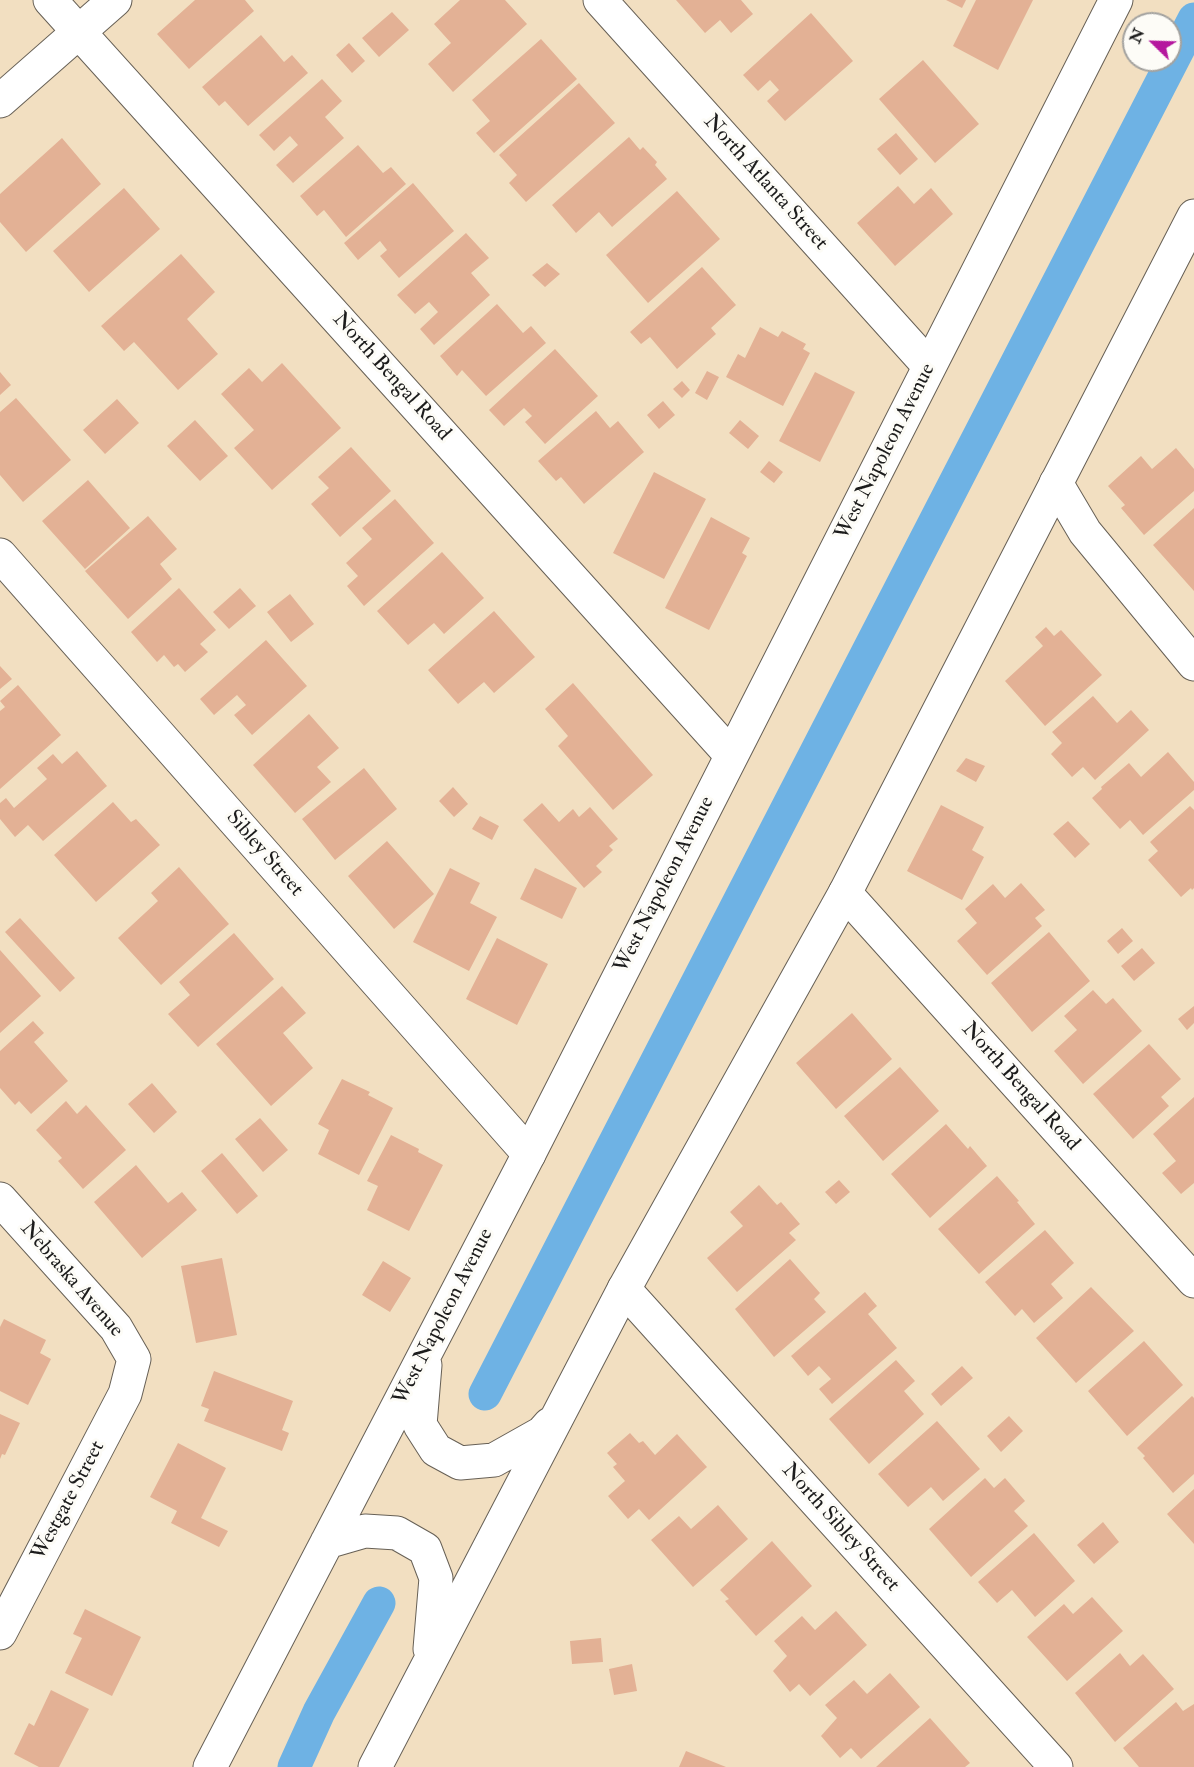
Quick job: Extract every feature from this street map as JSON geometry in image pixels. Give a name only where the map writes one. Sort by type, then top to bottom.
[{"type":"street","name":"North Bengal Road","points":[[50,0],[731,755]]},
{"type":"street","points":[[0,101],[115,0]]},
{"type":"street","name":"North Atlanta Street","points":[[600,0],[929,366]]},
{"type":"street","name":"West Napoleon Avenue","points":[[210,1767],[529,1154],[1116,0]]},
{"type":"street","points":[[375,1767],[624,1289],[845,893],[1194,216]]},
{"type":"street","points":[[1056,483],[1085,532],[1194,664]]},
{"type":"street","name":"Sibley Street","points":[[0,555],[529,1154]]},
{"type":"street","name":"North Bengal Road","points":[[845,893],[1194,1281]]},
{"type":"street","name":"Nebraska Avenue","points":[[0,1199],[116,1328],[134,1359],[132,1366]]},
{"type":"street","name":"North Sibley Street","points":[[624,1289],[1056,1767]]},
{"type":"street","points":[[426,1352],[420,1425],[436,1450],[460,1463],[494,1460],[542,1433],[559,1414]]},
{"type":"street","name":"Westgate Street","points":[[0,1633],[125,1394],[132,1366]]},
{"type":"street","points":[[327,1542],[365,1531],[397,1533],[425,1549],[436,1578],[429,1663]]},
{"type":"building","points":[[195,0],[245,0],[254,11],[189,69],[157,34]]},
{"type":"building","points":[[460,0],[505,0],[527,24],[453,92],[428,64],[451,43],[434,24]]},
{"type":"building","points":[[676,0],[741,0],[753,14],[731,33],[720,20],[705,33]]},
{"type":"building","points":[[946,0],[966,0],[962,8]]},
{"type":"building","points":[[976,0],[1033,0],[998,70],[953,46]]},
{"type":"building","points":[[392,12],[409,30],[379,57],[362,38]]},
{"type":"building","points":[[811,13],[853,61],[785,121],[767,101],[779,90],[770,80],[758,91],[743,75]]},
{"type":"building","points":[[261,35],[284,62],[292,55],[308,73],[248,126],[225,101],[219,106],[202,87]]},
{"type":"building","points":[[541,39],[577,79],[494,153],[476,133],[490,121],[472,100]]},
{"type":"building","points":[[349,43],[365,61],[352,73],[336,55]]},
{"type":"building","points":[[923,60],[979,124],[935,163],[879,99]]},
{"type":"building","points":[[322,79],[342,101],[325,117],[344,138],[293,183],[276,165],[298,145],[290,136],[274,151],[259,135]]},
{"type":"building","points":[[579,83],[615,123],[526,202],[509,183],[517,175],[499,155]]},
{"type":"building","points":[[896,133],[918,159],[900,175],[877,149]]},
{"type":"building","points":[[629,137],[640,150],[643,147],[657,162],[655,165],[667,179],[612,227],[599,212],[576,233],[552,205]]},
{"type":"building","points":[[62,138],[101,184],[26,252],[0,222],[0,194]]},
{"type":"building","points":[[358,145],[383,173],[391,167],[406,184],[346,237],[324,210],[317,216],[300,196]]},
{"type":"building","points":[[413,183],[454,231],[399,278],[380,256],[387,250],[380,241],[358,260],[344,243]]},
{"type":"building","points":[[898,186],[914,204],[931,188],[953,214],[895,266],[857,223]]},
{"type":"building","points":[[124,188],[160,229],[89,292],[53,251]]},
{"type":"building","points":[[677,191],[720,239],[648,303],[606,255]]},
{"type":"building","points":[[466,233],[489,258],[471,273],[490,295],[434,345],[420,329],[438,312],[429,302],[415,314],[397,295]]},
{"type":"building","points":[[181,254],[215,292],[187,319],[218,354],[178,390],[134,342],[124,351],[101,326]]},
{"type":"building","points":[[547,263],[560,274],[545,287],[532,275]]},
{"type":"building","points":[[702,267],[736,305],[711,328],[716,334],[677,369],[650,337],[641,344],[630,332]]},
{"type":"building","points":[[497,304],[523,333],[531,326],[546,343],[486,396],[462,370],[457,376],[440,356]]},
{"type":"building","points":[[760,327],[778,337],[782,331],[806,344],[803,349],[810,353],[783,406],[726,377],[738,354],[745,358]]},
{"type":"building","points":[[555,349],[598,396],[545,444],[525,422],[532,416],[524,408],[504,426],[489,410]]},
{"type":"building","points":[[282,363],[341,428],[272,490],[234,448],[254,430],[221,394],[249,368],[262,382]]},
{"type":"building","points":[[707,371],[719,377],[707,400],[695,393]]},
{"type":"building","points":[[0,372],[11,385],[0,395]]},
{"type":"building","points":[[815,372],[855,392],[820,462],[779,441]]},
{"type":"building","points":[[682,381],[690,390],[682,398],[673,389]]},
{"type":"building","points":[[16,398],[71,460],[23,502],[0,475],[0,412]]},
{"type":"building","points":[[117,399],[139,423],[105,454],[83,430]]},
{"type":"building","points":[[663,401],[675,415],[659,429],[647,415]]},
{"type":"building","points":[[596,411],[610,428],[618,421],[644,452],[584,504],[561,477],[556,481],[538,461]]},
{"type":"building","points":[[195,420],[228,456],[200,481],[167,446]]},
{"type":"building","points":[[740,420],[759,436],[748,449],[729,433]]},
{"type":"building","points":[[351,447],[391,491],[340,537],[311,504],[329,488],[318,477]]},
{"type":"building","points":[[1176,448],[1194,469],[1194,491],[1144,535],[1121,508],[1125,505],[1108,486],[1141,456],[1152,469]]},
{"type":"building","points":[[769,461],[783,472],[774,483],[760,472]]},
{"type":"building","points":[[654,472],[706,499],[664,579],[613,553]]},
{"type":"building","points":[[88,480],[130,528],[85,569],[42,521]]},
{"type":"building","points":[[395,499],[434,543],[364,606],[347,586],[358,576],[346,563],[372,539],[362,528]]},
{"type":"building","points":[[1194,508],[1194,591],[1153,545]]},
{"type":"building","points":[[148,516],[177,549],[160,564],[172,579],[128,619],[85,571]]},
{"type":"building","points":[[711,517],[750,538],[742,553],[747,556],[709,630],[665,608]]},
{"type":"building","points":[[442,552],[484,598],[444,634],[434,623],[408,645],[377,611]]},
{"type":"building","points":[[179,588],[216,630],[200,644],[208,652],[185,672],[178,664],[174,667],[164,655],[157,662],[131,632]]},
{"type":"building","points":[[240,588],[256,606],[229,629],[213,612]]},
{"type":"building","points":[[290,594],[314,624],[291,642],[267,612]]},
{"type":"building","points":[[494,611],[535,657],[494,693],[484,682],[458,704],[428,670]]},
{"type":"building","points":[[1046,627],[1054,636],[1061,630],[1102,675],[1045,726],[1005,681],[1043,646],[1035,637]]},
{"type":"building","points":[[266,640],[307,686],[252,735],[234,715],[246,705],[237,695],[214,715],[200,699]]},
{"type":"building","points":[[0,666],[12,679],[0,689]]},
{"type":"building","points":[[573,683],[653,775],[613,810],[558,746],[568,736],[545,709]]},
{"type":"building","points":[[18,685],[61,735],[0,789],[0,711],[5,707],[0,701]]},
{"type":"building","points":[[1093,696],[1117,723],[1131,710],[1149,730],[1095,780],[1083,767],[1072,777],[1051,754],[1062,743],[1052,732]]},
{"type":"building","points":[[309,714],[339,748],[317,767],[331,782],[295,813],[253,765]]},
{"type":"building","points":[[77,751],[107,786],[43,841],[28,825],[15,837],[0,819],[0,803],[6,798],[14,808],[47,779],[37,768],[53,754],[62,764]]},
{"type":"building","points":[[1168,752],[1194,782],[1194,790],[1143,835],[1130,820],[1120,829],[1092,798],[1102,789],[1101,787],[1129,763],[1141,777]]},
{"type":"building","points":[[966,758],[985,766],[976,782],[956,771]]},
{"type":"building","points":[[364,768],[397,809],[335,860],[302,819]]},
{"type":"building","points":[[453,787],[468,804],[454,817],[439,801]]},
{"type":"building","points":[[113,802],[131,822],[136,819],[160,845],[96,902],[54,855]]},
{"type":"building","points":[[542,803],[559,822],[573,809],[579,817],[590,807],[618,839],[609,846],[613,850],[596,866],[602,872],[584,888],[523,820]]},
{"type":"building","points":[[941,805],[984,827],[972,850],[984,857],[962,900],[907,871]]},
{"type":"building","points":[[1190,806],[1194,810],[1194,888],[1181,897],[1148,860],[1158,851],[1150,842]]},
{"type":"building","points":[[480,816],[499,826],[492,840],[472,829]]},
{"type":"building","points":[[1068,821],[1090,844],[1075,858],[1053,834]]},
{"type":"building","points":[[387,841],[434,894],[394,929],[348,876]]},
{"type":"building","points":[[179,867],[229,924],[161,985],[118,938],[158,901],[151,893]]},
{"type":"building","points":[[450,868],[480,883],[470,903],[497,917],[469,971],[413,942]]},
{"type":"building","points":[[535,868],[577,888],[562,919],[520,899]]},
{"type":"building","points":[[1021,883],[1045,910],[1035,918],[1042,926],[987,975],[957,941],[977,923],[965,909],[993,884],[1005,898]]},
{"type":"building","points":[[20,918],[75,978],[60,992],[5,932]]},
{"type":"building","points":[[1122,928],[1133,941],[1118,954],[1107,941]]},
{"type":"building","points":[[1049,932],[1090,981],[1032,1032],[991,983]]},
{"type":"building","points":[[234,933],[274,979],[198,1047],[168,1014],[190,995],[179,982]]},
{"type":"building","points":[[497,938],[548,964],[517,1025],[466,999]]},
{"type":"building","points":[[1142,948],[1155,963],[1134,981],[1121,966]]},
{"type":"building","points":[[0,950],[41,996],[0,1033]]},
{"type":"building","points":[[282,986],[306,1013],[283,1033],[313,1068],[271,1106],[216,1044]]},
{"type":"building","points":[[1093,990],[1106,1004],[1113,998],[1142,1031],[1083,1084],[1054,1051],[1077,1030],[1064,1016]]},
{"type":"building","points":[[1194,1006],[1194,1023],[1187,1030],[1178,1019]]},
{"type":"building","points":[[852,1013],[892,1059],[836,1109],[796,1063]]},
{"type":"building","points":[[33,1021],[44,1033],[34,1042],[68,1081],[31,1114],[19,1101],[15,1105],[0,1088],[0,1051]]},
{"type":"building","points":[[1149,1044],[1181,1079],[1161,1097],[1169,1106],[1133,1139],[1093,1094]]},
{"type":"building","points":[[900,1067],[939,1111],[883,1161],[844,1116]]},
{"type":"building","points":[[342,1079],[370,1092],[368,1095],[393,1108],[359,1175],[318,1154],[329,1130],[318,1124]]},
{"type":"building","points":[[152,1083],[177,1112],[154,1133],[128,1104]]},
{"type":"building","points":[[1194,1097],[1194,1183],[1181,1194],[1162,1173],[1176,1161],[1153,1134]]},
{"type":"building","points":[[66,1101],[77,1114],[86,1105],[126,1150],[83,1189],[58,1161],[62,1158],[36,1130]]},
{"type":"building","points":[[260,1118],[288,1150],[263,1172],[235,1139]]},
{"type":"building","points":[[946,1124],[968,1149],[970,1146],[987,1166],[930,1218],[891,1174]]},
{"type":"building","points":[[391,1135],[419,1149],[418,1152],[443,1165],[409,1231],[367,1210],[378,1186],[367,1181]]},
{"type":"building","points":[[222,1153],[258,1196],[237,1214],[201,1171]]},
{"type":"building","points":[[136,1165],[168,1203],[182,1192],[197,1210],[142,1258],[94,1202]]},
{"type":"building","points":[[997,1176],[1035,1224],[979,1274],[938,1229]]},
{"type":"building","points":[[839,1180],[850,1192],[836,1204],[825,1192]]},
{"type":"building","points":[[759,1185],[777,1205],[781,1202],[800,1224],[789,1233],[796,1240],[737,1292],[707,1258],[743,1226],[730,1212]]},
{"type":"building","points":[[1045,1230],[1074,1263],[1051,1284],[1063,1298],[1034,1323],[1022,1309],[1015,1316],[985,1282]]},
{"type":"building","points":[[222,1258],[237,1335],[196,1343],[181,1266]]},
{"type":"building","points":[[790,1259],[820,1293],[814,1299],[826,1312],[774,1357],[735,1309]]},
{"type":"building","points":[[383,1261],[411,1278],[390,1312],[362,1295]]},
{"type":"building","points":[[1091,1287],[1134,1331],[1076,1383],[1036,1338]]},
{"type":"building","points":[[865,1292],[877,1306],[868,1314],[897,1348],[832,1404],[819,1389],[831,1379],[819,1366],[808,1376],[791,1356]]},
{"type":"building","points":[[4,1319],[46,1340],[40,1353],[51,1359],[28,1405],[0,1391],[0,1327]]},
{"type":"building","points":[[1144,1341],[1183,1385],[1127,1436],[1088,1391]]},
{"type":"building","points":[[896,1360],[915,1381],[904,1391],[924,1414],[869,1464],[829,1419]]},
{"type":"building","points":[[962,1366],[973,1378],[941,1406],[931,1394]]},
{"type":"building","points":[[214,1371],[293,1401],[282,1430],[289,1433],[282,1451],[204,1421],[209,1409],[201,1406]]},
{"type":"building","points":[[1192,1396],[1194,1398],[1194,1474],[1173,1493],[1137,1448]]},
{"type":"building","points":[[0,1414],[20,1423],[5,1455],[2,1454],[0,1459]]},
{"type":"building","points":[[1009,1416],[1023,1431],[1001,1452],[987,1436]]},
{"type":"building","points":[[937,1421],[980,1469],[943,1501],[931,1487],[908,1507],[878,1474]]},
{"type":"building","points":[[630,1433],[639,1443],[643,1441],[655,1455],[677,1434],[707,1467],[649,1520],[639,1509],[628,1519],[608,1496],[625,1481],[613,1467],[617,1464],[607,1453]]},
{"type":"building","points":[[178,1443],[226,1468],[201,1518],[228,1531],[219,1547],[171,1523],[177,1511],[150,1497]]},
{"type":"building","points":[[985,1478],[994,1488],[1005,1478],[1025,1501],[1014,1511],[1028,1526],[971,1577],[929,1529]]},
{"type":"building","points":[[1194,1489],[1194,1544],[1167,1514]]},
{"type":"building","points":[[718,1505],[748,1539],[693,1587],[651,1540],[679,1516],[691,1529]]},
{"type":"building","points":[[1103,1522],[1119,1542],[1094,1564],[1077,1545]]},
{"type":"building","points":[[1034,1533],[1075,1581],[1035,1617],[1012,1590],[997,1603],[978,1582]]},
{"type":"building","points":[[772,1541],[812,1586],[756,1636],[725,1601],[729,1599],[720,1590]]},
{"type":"building","points":[[1092,1597],[1123,1631],[1067,1681],[1027,1637],[1064,1604],[1073,1614]]},
{"type":"building","points":[[85,1609],[141,1637],[112,1696],[65,1673],[82,1638],[73,1634]]},
{"type":"building","points":[[836,1611],[867,1645],[810,1696],[799,1684],[790,1692],[773,1671],[787,1656],[774,1641],[802,1616],[815,1630]]},
{"type":"building","points":[[601,1638],[603,1662],[572,1664],[570,1641]]},
{"type":"building","points":[[1120,1653],[1130,1666],[1143,1654],[1174,1689],[1115,1742],[1075,1693]]},
{"type":"building","points":[[632,1664],[637,1691],[614,1695],[609,1669]]},
{"type":"building","points":[[890,1673],[920,1707],[861,1759],[851,1748],[840,1758],[821,1736],[837,1718],[825,1705],[854,1680],[867,1694]]},
{"type":"building","points":[[51,1690],[89,1709],[59,1767],[39,1767],[14,1754],[29,1723],[34,1726]]},
{"type":"building","points":[[1176,1702],[1183,1711],[1194,1704],[1194,1767],[1139,1767],[1123,1748]]},
{"type":"building","points":[[930,1718],[970,1763],[965,1767],[876,1767]]},
{"type":"building","points":[[686,1751],[726,1767],[679,1767]]},
{"type":"waterway","points":[[485,1394],[1194,19]]},
{"type":"waterway","points":[[294,1767],[319,1712],[379,1603]]}]
